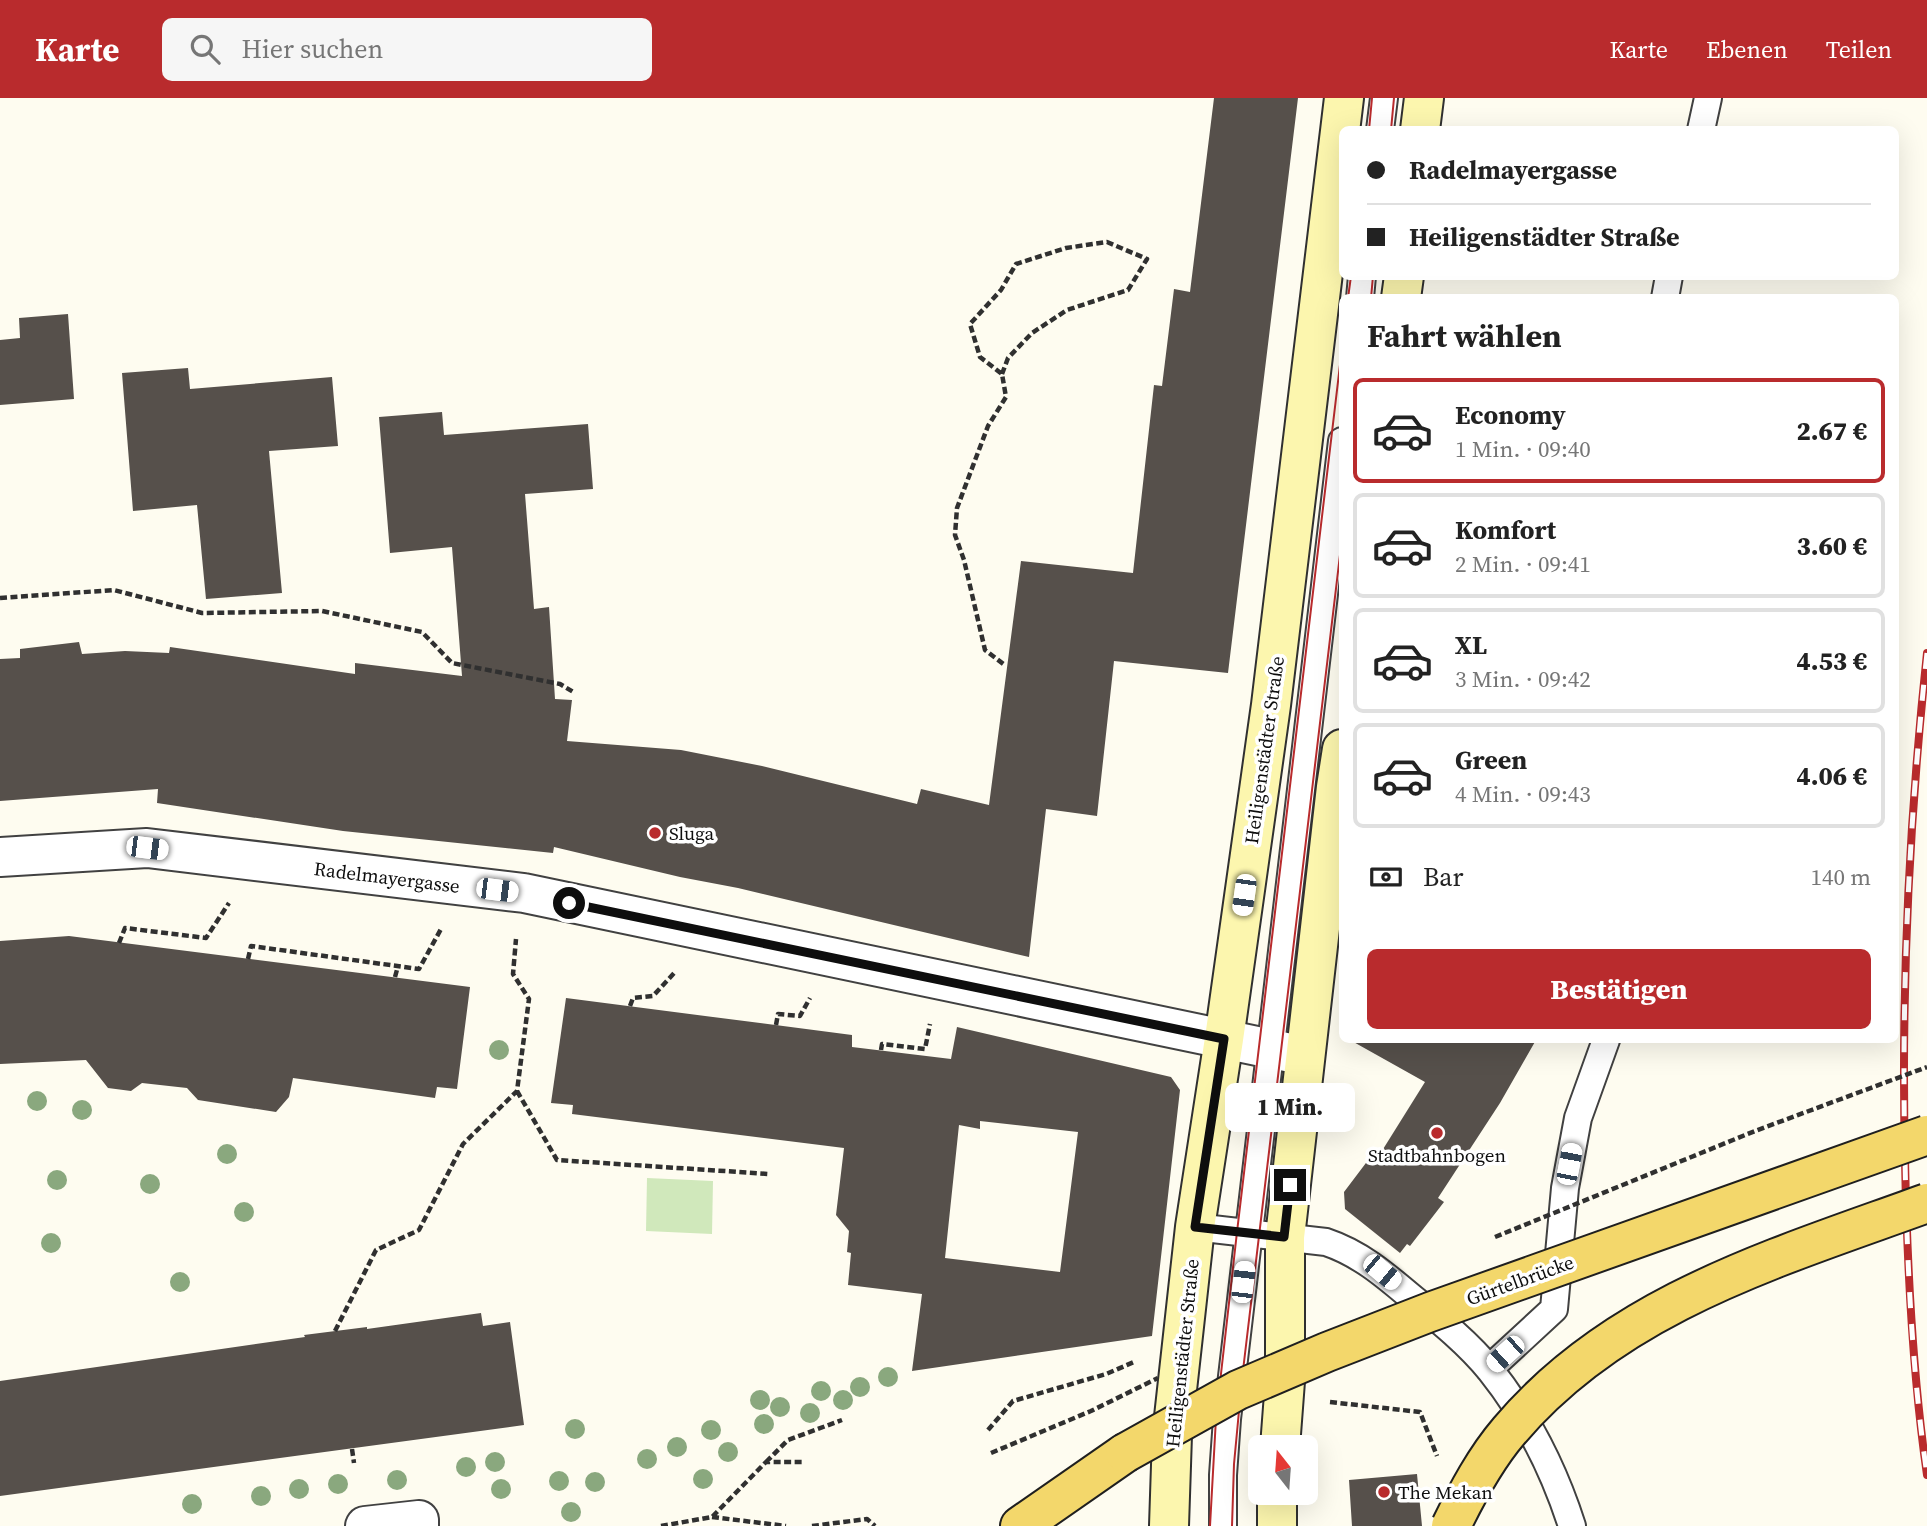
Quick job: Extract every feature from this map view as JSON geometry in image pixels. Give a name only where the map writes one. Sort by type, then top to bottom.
[{"type":"main road","name":"Heiligenstädter Straße","points":[[1341,126],[1344,98]]},
{"type":"main road","points":[[1420,126],[1424,98]]},
{"type":"main road","name":"Heiligenstädter Straße","points":[[1169,1526],[1174,1411],[1195,1227],[1224,1039],[1285,586],[1339,139]]},
{"type":"main road","points":[[1281,1435],[1285,1381],[1266,1235],[1288,1052],[1339,766]]},
{"type":"main road","name":"Gürtelbrücke","points":[[1020,1526],[1125,1453],[1238,1390],[1327,1352],[1516,1281],[1927,1135]]},
{"type":"main road","points":[[1451,1526],[1476,1476],[1507,1432],[1549,1388],[1590,1354],[1650,1314],[1713,1284],[1793,1251],[1927,1203]]},
{"type":"main road","points":[[1277,1505],[1277,1526]]},
{"type":"street","name":"Radelmayergasse","points":[[0,857],[147,848],[523,893],[1288,1052]]},
{"type":"street","points":[[365,1526],[419,1523]]},
{"type":"lane","points":[[1380,126],[1384,98]]},
{"type":"lane","points":[[1702,126],[1708,98]]},
{"type":"lane","points":[[1288,1052],[1333,591],[1339,490]]},
{"type":"lane","points":[[1285,586],[1333,591]]},
{"type":"lane","points":[[1489,1369],[1554,1309],[1569,1164],[1578,1118],[1605,1043]]},
{"type":"lane","points":[[1195,1227],[1326,1242],[1346,1249],[1382,1272],[1451,1330],[1489,1369],[1526,1423],[1562,1494],[1572,1526]]},
{"type":"lane","points":[[1223,1526],[1227,1419],[1266,1235]]},
{"type":"path","points":[[1002,374],[981,357],[970,324],[1001,290],[1016,264],[1066,248],[1107,242],[1147,259],[1128,290],[1068,310],[1032,333],[1008,358],[1002,374],[1006,397],[988,426],[974,461],[957,508],[955,535],[964,560],[985,650],[1006,666]]},
{"type":"path","points":[[0,598],[114,590],[202,613],[322,611],[422,632],[452,663],[560,684],[575,693]]},
{"type":"path","points":[[119,943],[125,928],[206,939],[235,893]]},
{"type":"path","points":[[248,959],[251,946],[419,969],[447,919]]},
{"type":"path","points":[[517,928],[513,974],[529,999],[517,1091],[557,1160],[769,1174]]},
{"type":"path","points":[[630,1006],[633,998],[653,996],[684,962]]},
{"type":"path","points":[[396,977],[398,966]]},
{"type":"path","points":[[776,1025],[778,1014],[800,1016],[814,991]]},
{"type":"path","points":[[881,1050],[882,1044],[925,1049],[932,1016]]},
{"type":"path","points":[[335,1331],[376,1251],[419,1230],[463,1144],[517,1091]]},
{"type":"path","points":[[988,1430],[1013,1401],[1106,1374]]},
{"type":"path","points":[[1320,1396],[1331,1402],[1420,1412],[1439,1463]]},
{"type":"path","points":[[712,1517],[788,1440],[842,1420]]},
{"type":"path","points":[[352,1449],[354,1463]]},
{"type":"path","points":[[766,1462],[802,1462]]},
{"type":"path","points":[[660,1526],[712,1517],[786,1526]]},
{"type":"path","points":[[812,1526],[867,1519],[875,1526]]},
{"type":"green space","points":[[647,1178],[713,1181],[712,1234],[646,1231]]},
{"type":"building","points":[[1214,98],[1298,98],[1228,673],[1114,661],[1097,816],[1046,809],[1029,957],[554,847],[553,853],[343,831],[157,803],[158,789],[0,801],[0,659],[20,658],[20,649],[79,642],[82,654],[125,651],[169,653],[170,647],[355,674],[355,663],[462,676],[452,547],[390,553],[379,417],[442,412],[444,435],[588,424],[593,489],[525,494],[534,609],[549,607],[555,699],[572,700],[567,741],[681,750],[762,766],[917,804],[921,789],[989,805],[1021,561],[1133,573],[1154,385],[1162,386],[1174,289],[1190,292]]},
{"type":"building","points":[[68,314],[74,399],[0,405],[0,340],[20,338],[19,318]]},
{"type":"building","points":[[188,368],[190,389],[332,377],[338,446],[269,451],[282,593],[206,599],[197,505],[133,511],[122,373]]},
{"type":"building","points":[[69,936],[470,987],[457,1089],[437,1087],[435,1098],[293,1078],[289,1097],[276,1112],[198,1100],[187,1088],[142,1083],[131,1091],[108,1088],[86,1060],[0,1064],[0,941]]},
{"type":"building","points":[[566,998],[852,1035],[852,1047],[951,1059],[957,1027],[1171,1077],[1180,1090],[1152,1336],[912,1371],[922,1294],[848,1285],[851,1253],[847,1252],[849,1231],[836,1215],[844,1148],[572,1114],[573,1105],[551,1103]],"holes":[[[980,1121],[1078,1132],[1060,1272],[945,1258],[959,1125],[980,1129]]]},
{"type":"building","name":"Stadtbahnbogen","points":[[1355,1043],[1534,1043],[1500,1103],[1438,1198],[1444,1202],[1410,1246],[1407,1244],[1400,1253],[1345,1209],[1344,1192],[1375,1151],[1380,1154],[1425,1082]]},
{"type":"building","points":[[481,1313],[483,1326],[510,1322],[524,1425],[0,1496],[0,1381],[305,1337],[304,1335]]},
{"type":"building","points":[[1417,1474],[1422,1526],[1352,1526],[1349,1480]]},
{"type":"tram line","points":[[1369,126],[1372,98]]},
{"type":"tram line","points":[[1391,126],[1394,98]]},
{"type":"tram line","points":[[1349,294],[1350,280]]},
{"type":"tram line","points":[[1371,294],[1373,280]]},
{"type":"tram line","points":[[1210,1526],[1216,1418],[1339,373]]},
{"type":"tram line","points":[[1232,1526],[1234,1464],[1242,1379],[1339,563]]},
{"type":"railway","points":[[1927,653],[1915,779],[1904,1032],[1911,1318],[1927,1475]]},
{"type":"place","name":"Sluga","points":[[655,833]]},
{"type":"place","name":"Stadtbahnbogen","points":[[1437,1133]]},
{"type":"place","name":"The Mekan","points":[[1384,1492]]},
{"type":"route","points":[[569,903],[1224,1039],[1195,1227],[1284,1237],[1290,1185]]}]
